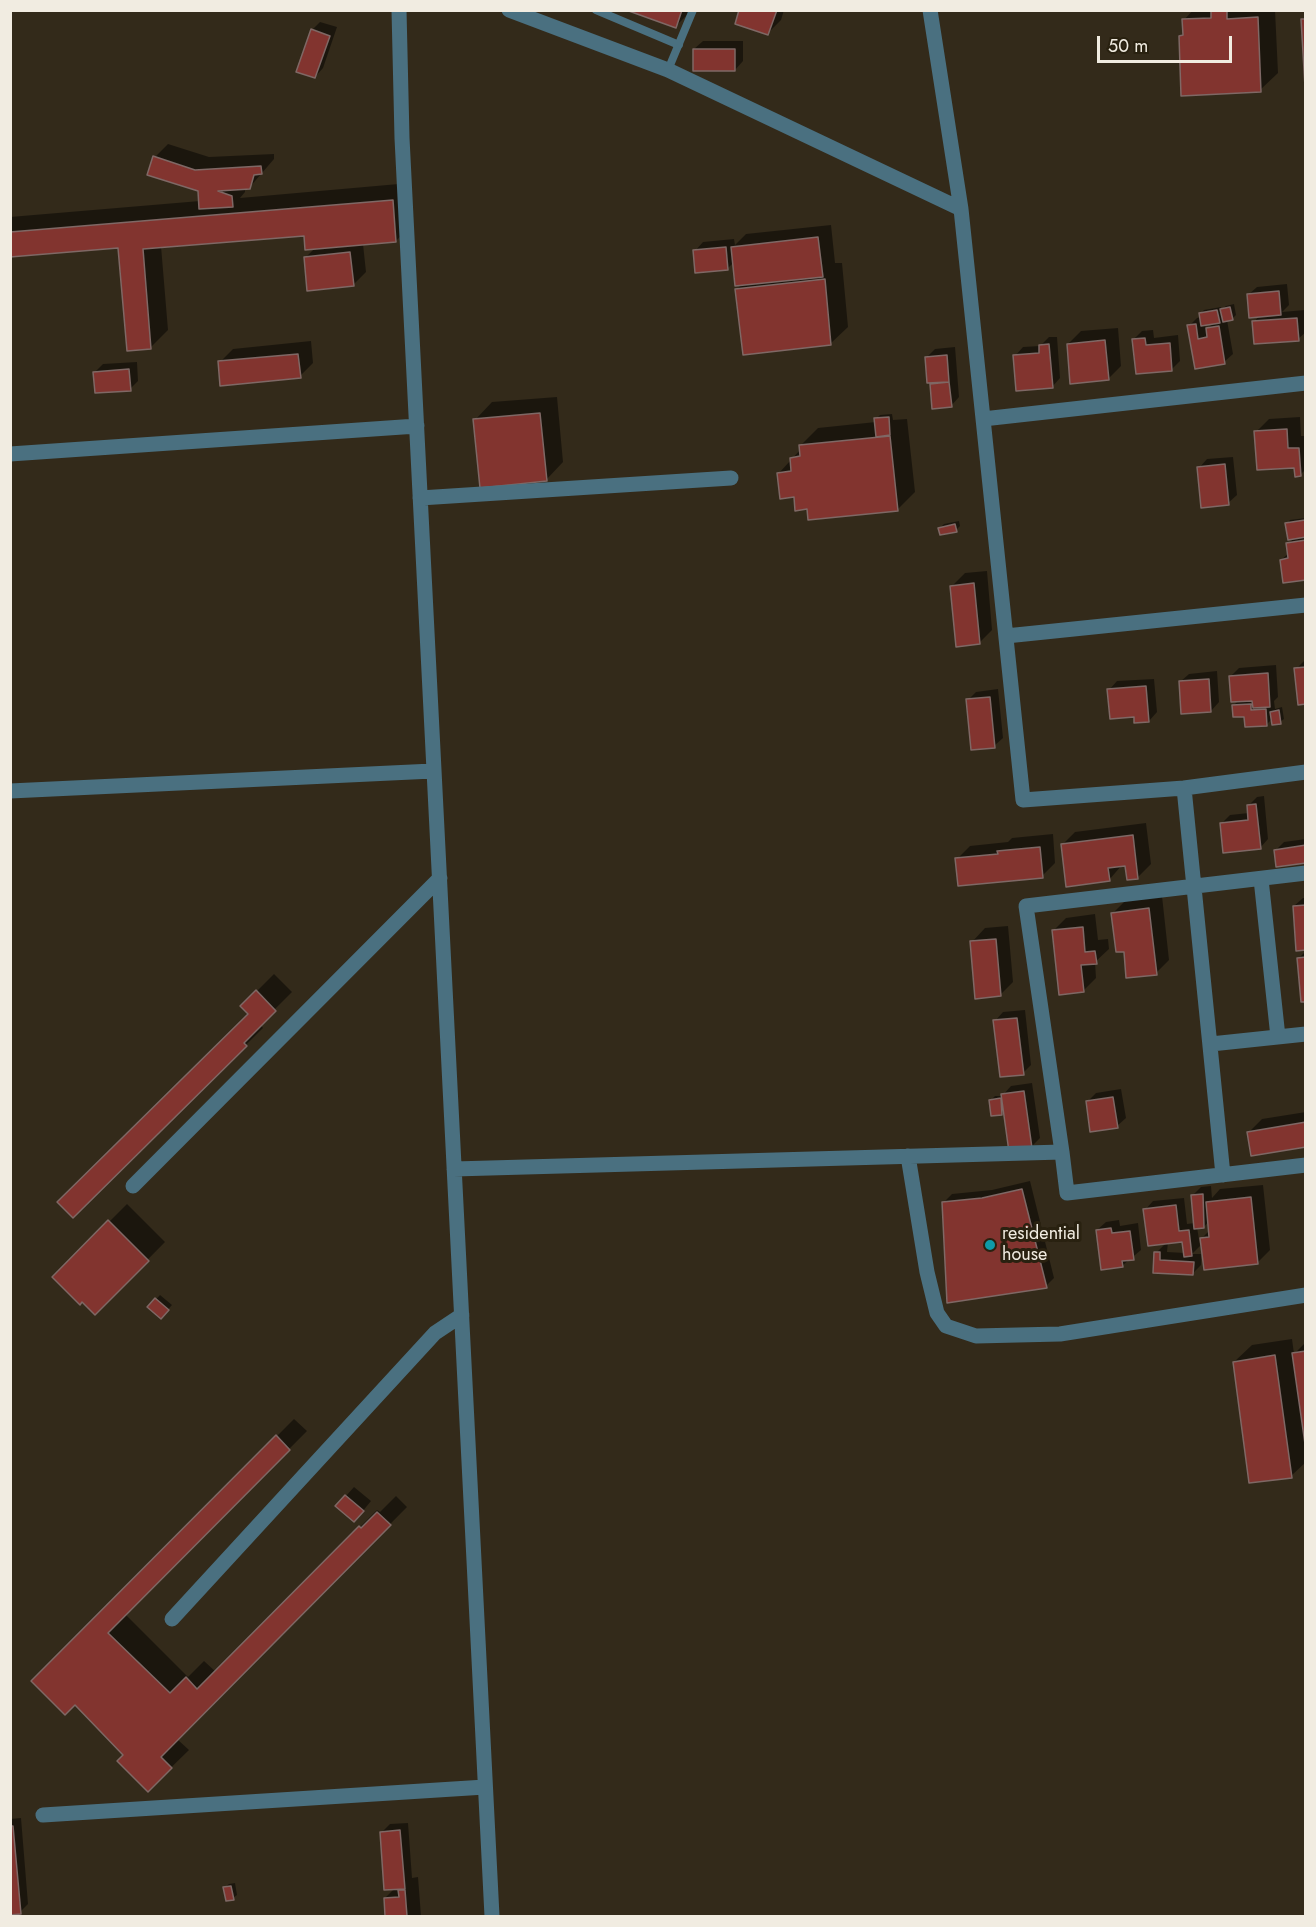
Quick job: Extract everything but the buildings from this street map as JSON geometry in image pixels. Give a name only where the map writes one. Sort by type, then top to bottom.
[{"type":"street","points":[[399,10],[403,150],[433,771],[492,1917]]},
{"type":"street","points":[[509,10],[668,70],[961,208]]},
{"type":"street","points":[[930,10],[961,208],[1023,800],[1184,788],[1305,772]]},
{"type":"street","points":[[983,419],[1305,383]]},
{"type":"street","points":[[10,454],[417,426]]},
{"type":"street","points":[[420,498],[731,478]]},
{"type":"street","points":[[1006,636],[1305,605]]},
{"type":"street","points":[[10,791],[433,771]]},
{"type":"street","points":[[1184,788],[1223,1175]]},
{"type":"street","points":[[1305,873],[1026,906],[1067,1193],[1305,1165]]},
{"type":"street","points":[[133,1186],[440,878]]},
{"type":"street","points":[[1261,879],[1278,1037]]},
{"type":"street","points":[[1211,1044],[1305,1034]]},
{"type":"street","points":[[454,1168],[1062,1152]]},
{"type":"street","points":[[908,1156],[927,1272],[937,1313],[946,1326],[976,1336],[1060,1334],[1305,1295]]},
{"type":"street","points":[[171,1618],[435,1333],[462,1315]]},
{"type":"street","points":[[43,1815],[485,1787]]},
{"type":"lane","points":[[596,10],[679,45]]},
{"type":"lane","points":[[668,70],[693,10]]},
{"type":"place","name":"residential house","points":[[990,1245]]}]
